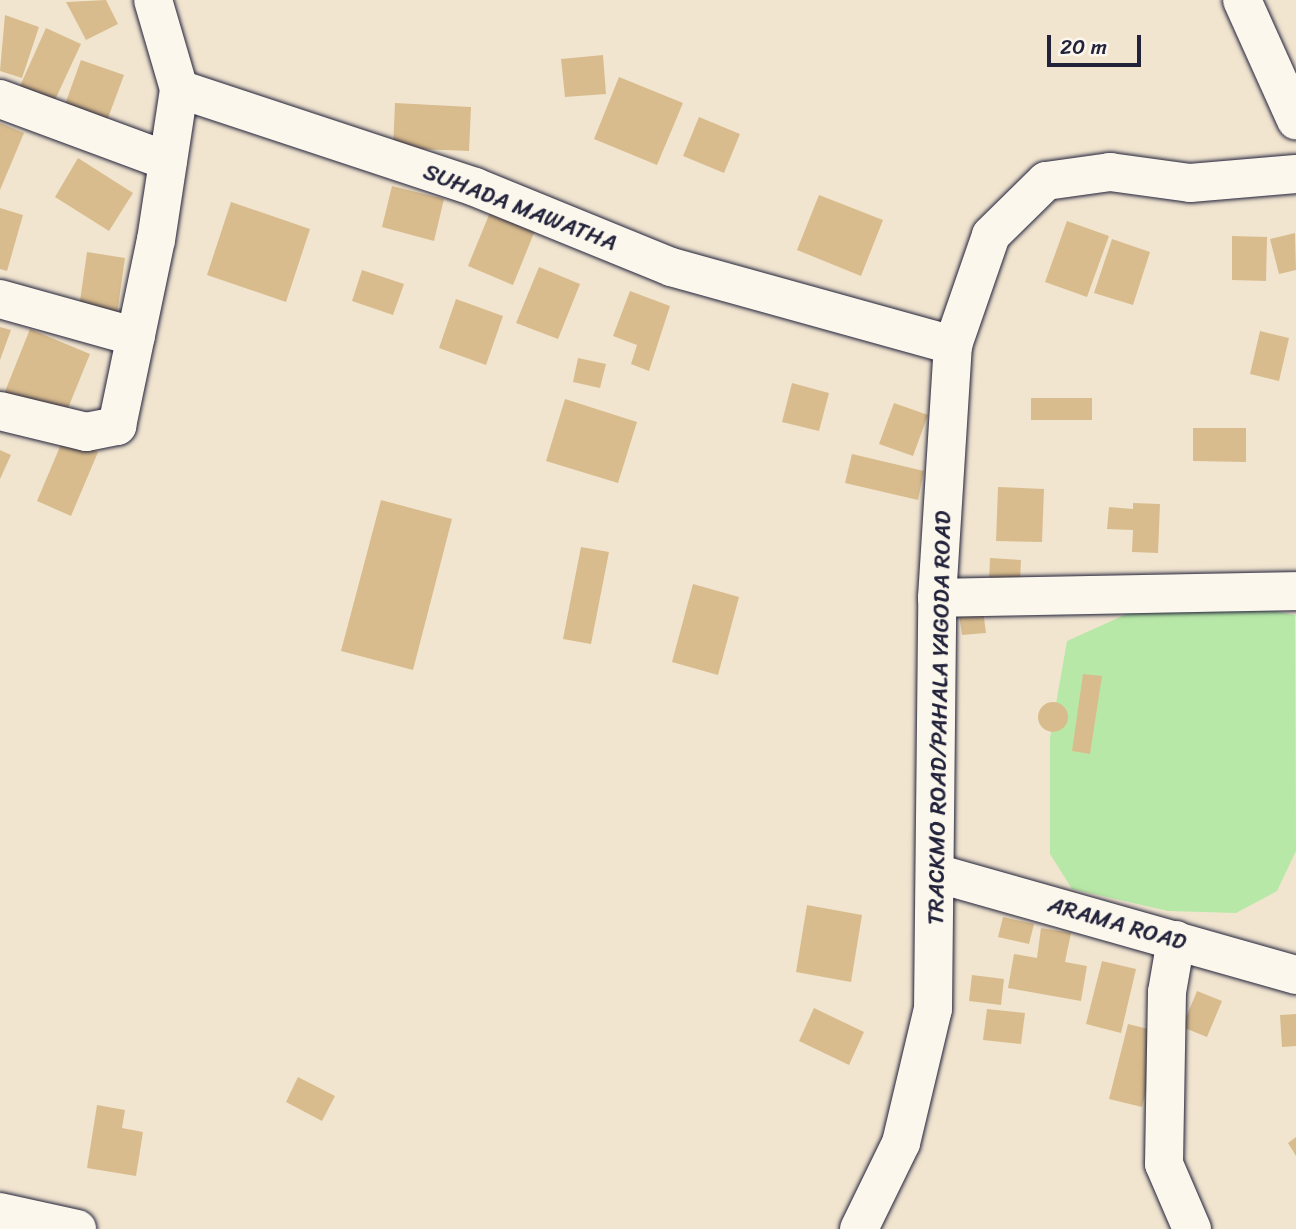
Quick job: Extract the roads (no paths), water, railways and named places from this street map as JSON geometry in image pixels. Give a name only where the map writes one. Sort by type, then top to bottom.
[{"type":"street","points":[[0,411],[86,432],[117,426],[168,161],[178,89],[153,0]]},
{"type":"street","points":[[1242,0],[1296,120]]},
{"type":"street","name":"SUHADA MAWATHA","points":[[178,89],[475,187],[671,267],[953,345]]},
{"type":"street","points":[[0,99],[168,161]]},
{"type":"street","name":"TRACKMO ROAD/PAHALA YAGODA ROAD","points":[[859,1229],[901,1143],[933,1009],[939,874],[937,598],[953,345],[991,236],[1046,181],[1110,172],[1190,183],[1296,174]]},
{"type":"street","points":[[0,299],[136,337]]},
{"type":"street","points":[[937,598],[1296,591]]},
{"type":"street","name":"ARAMA ROAD","points":[[939,874],[1296,975]]},
{"type":"street","points":[[1176,940],[1167,992],[1164,1164],[1192,1229]]},
{"type":"street","points":[[0,1212],[77,1229]]}]
